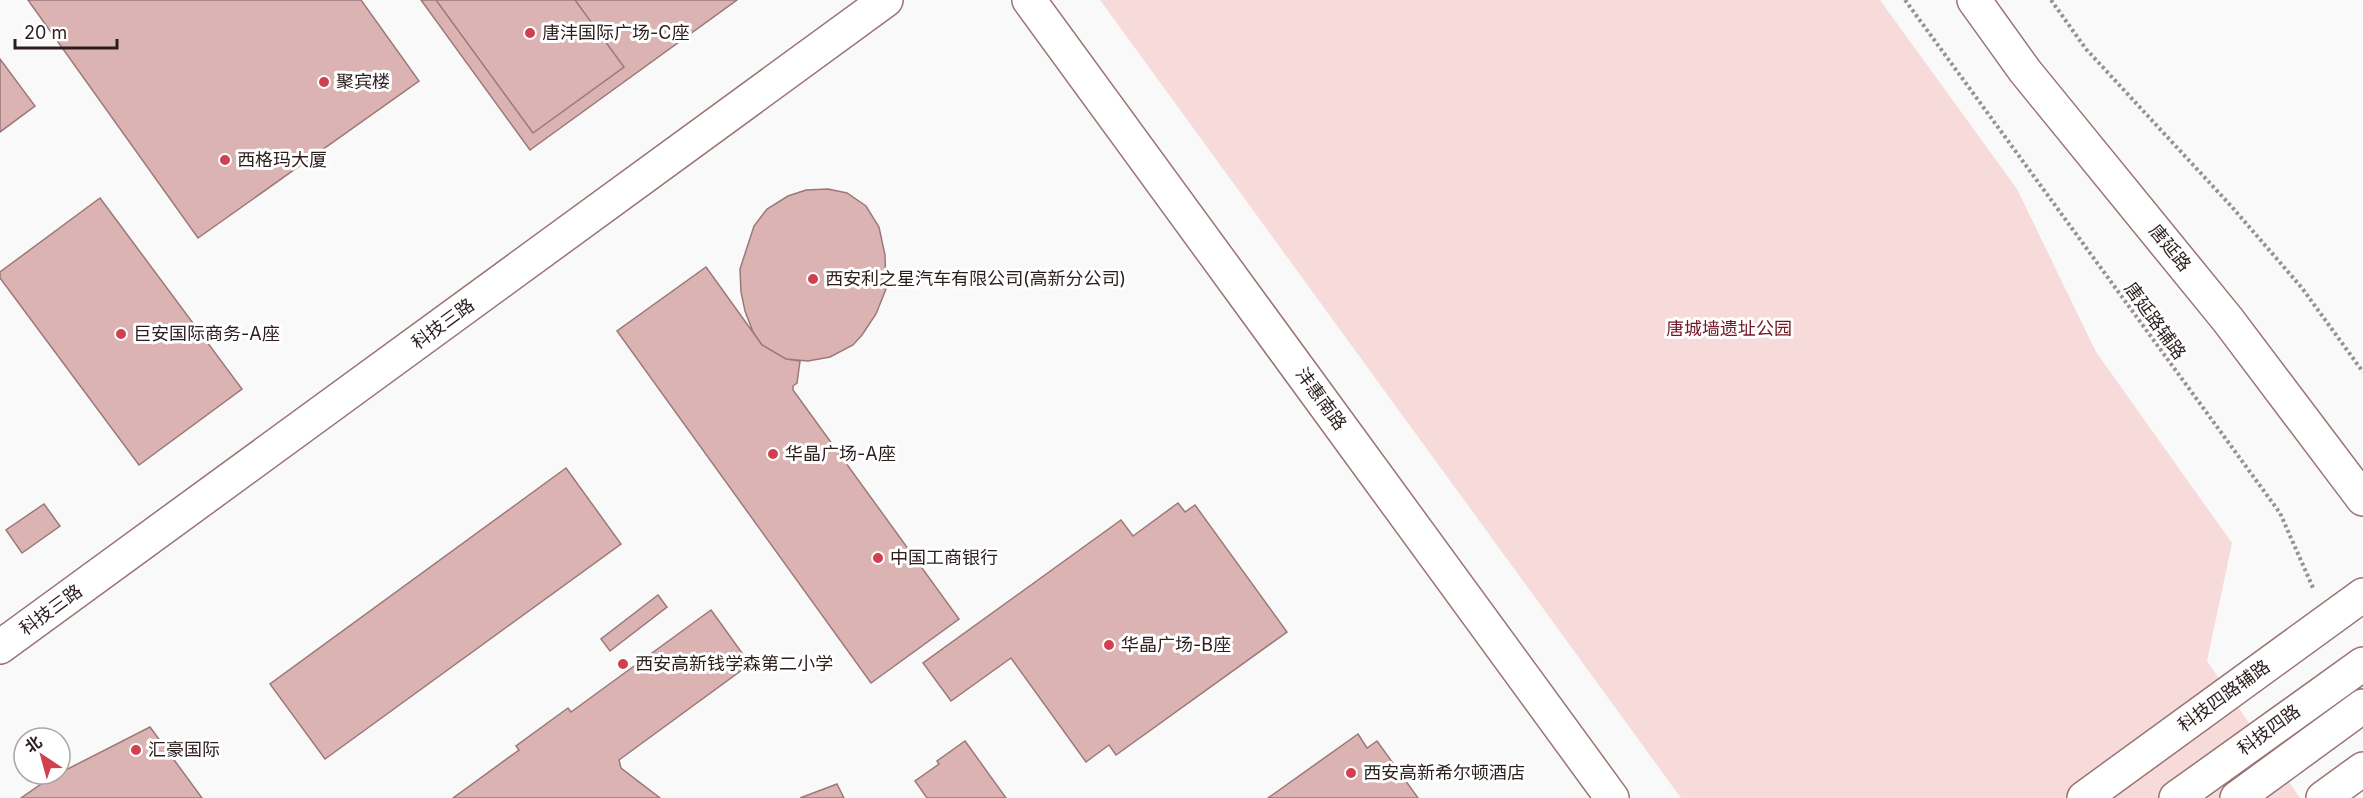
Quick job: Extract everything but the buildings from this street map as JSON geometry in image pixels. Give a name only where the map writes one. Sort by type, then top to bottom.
[{"type":"street","name":"科技三路","points":[[0,647],[886,0]]},
{"type":"street","name":"沣惠南路","points":[[1029,0],[1612,798]]},
{"type":"street","name":"唐延路","points":[[1974,0],[2025,71],[2228,320],[2363,499]]},
{"type":"street","name":"科技四路辅路","points":[[2084,798],[2363,595]]},
{"type":"street","name":"科技四路","points":[[2176,798],[2363,663]]},
{"type":"street","name":"科技四路","points":[[2237,798],[2363,706]]},
{"type":"street","points":[[2323,798],[2363,769]]},
{"type":"path","name":"唐延路辅路","points":[[1905,0],[2280,513],[2328,621]]},
{"type":"path","points":[[2051,0],[2086,49],[2232,207],[2301,288],[2363,372]]},
{"type":"green space","name":"唐城墙遗址公园","points":[[1100,0],[1880,0],[2017,189],[2096,352],[2232,543],[2207,661],[2300,798],[1681,798]]},
{"type":"place","name":"唐沣国际广场-C座","points":[[530,33]]},
{"type":"place","name":"聚宾楼","points":[[324,82]]},
{"type":"place","name":"西格玛大厦","points":[[225,160]]},
{"type":"place","name":"西安利之星汽车有限公司(高新分公司)","points":[[813,279]]},
{"type":"place","name":"巨安国际商务-A座","points":[[121,334]]},
{"type":"place","name":"华晶广场-A座","points":[[773,454]]},
{"type":"place","name":"中国工商银行","points":[[878,558]]},
{"type":"place","name":"华晶广场-B座","points":[[1109,645]]},
{"type":"place","name":"西安高新钱学森第二小学","points":[[623,664]]},
{"type":"place","name":"汇豪国际","points":[[136,750]]},
{"type":"place","name":"西安高新希尔顿酒店","points":[[1351,773]]}]
